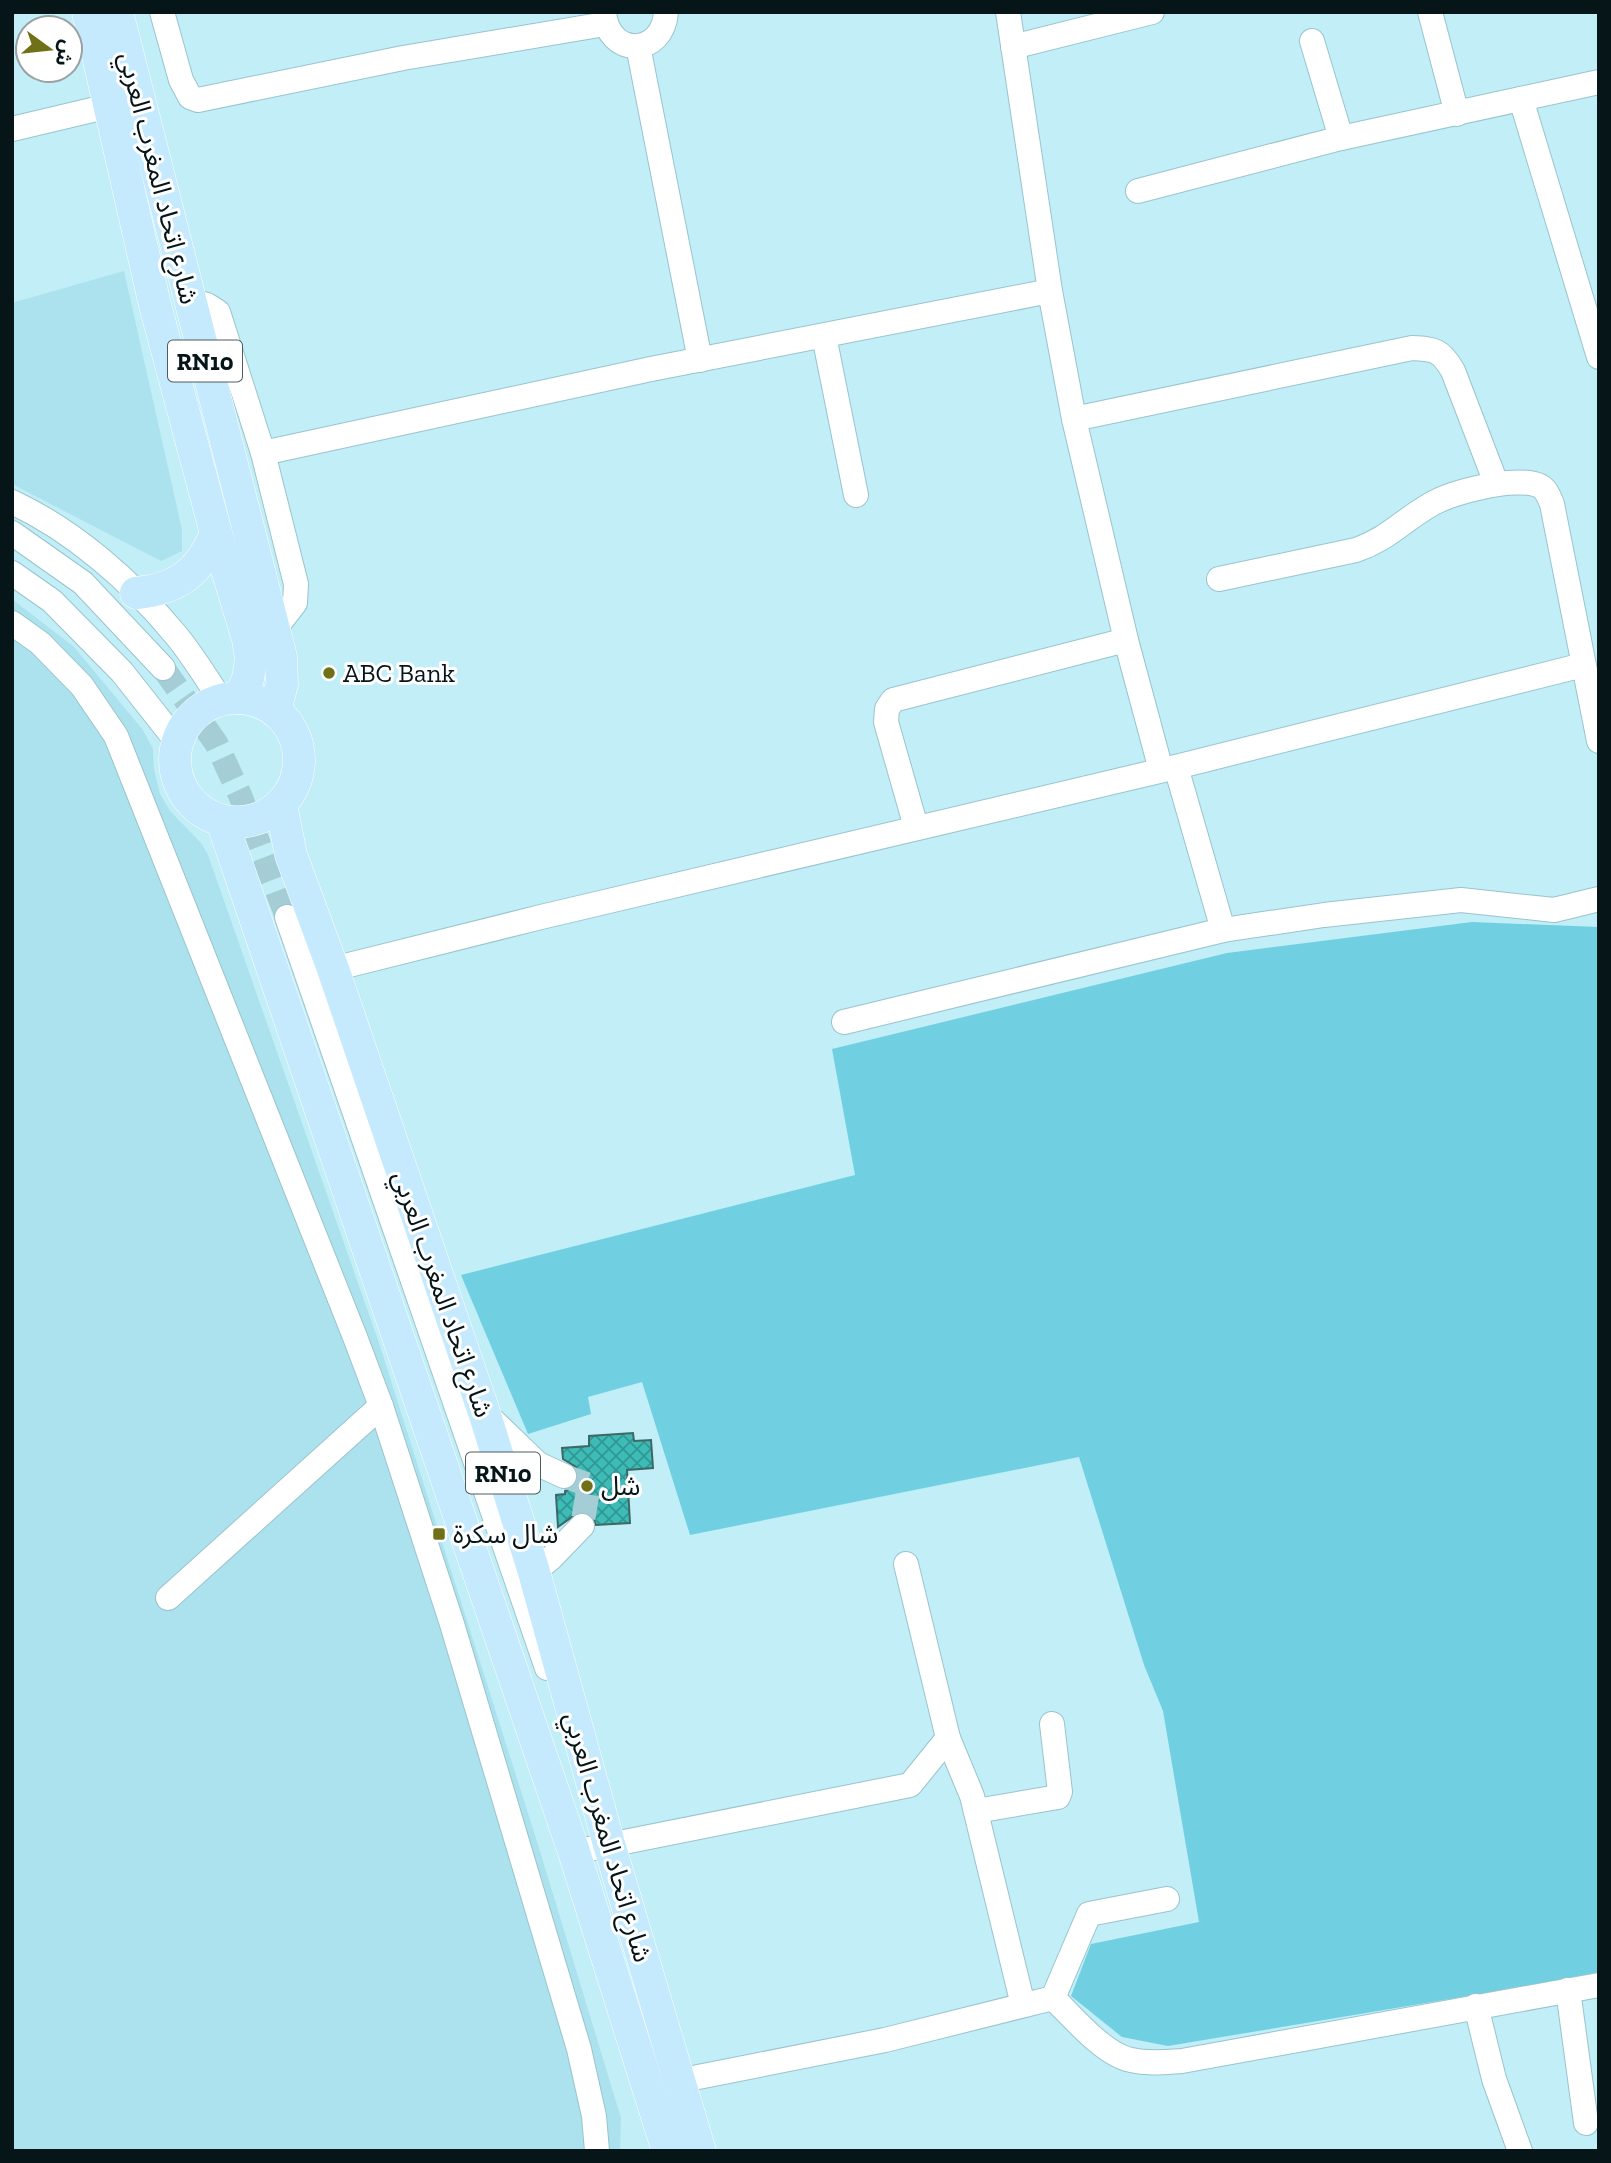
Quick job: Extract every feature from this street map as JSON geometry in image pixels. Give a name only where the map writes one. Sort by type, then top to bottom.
[{"type":"main road","name":"شارع اتحاد المغرب العربي","points":[[88,12],[155,305],[216,533],[248,639],[251,659],[248,679],[230,699]]},
{"type":"main road","name":"شارع اتحاد المغرب العربي","points":[[117,12],[281,657],[282,684],[275,711]]},
{"type":"main road","points":[[136,593],[158,590],[195,570],[208,553],[216,533]]},
{"type":"main road","points":[[230,699],[258,701],[275,711],[287,723],[296,739],[299,756],[298,774],[292,790],[281,804],[271,813],[247,822],[222,821],[193,804],[183,791],[175,759],[184,728],[194,716],[207,706],[230,699]]},
{"type":"main road","name":"شارع اتحاد المغرب العربي","points":[[281,804],[291,855],[333,969],[484,1412],[534,1572],[609,1844],[699,2151]]},
{"type":"main road","name":"شارع اتحاد المغرب العربي","points":[[222,821],[574,1852],[668,2151]]},
{"type":"street","points":[[162,12],[181,80],[190,97],[198,100],[604,18],[610,34],[618,41],[628,46],[638,46],[650,43],[659,36],[665,25],[666,12]]},
{"type":"street","points":[[1008,12],[1050,291],[1074,419],[1126,640],[1223,930]]},
{"type":"street","points":[[1013,47],[1152,12]]},
{"type":"street","points":[[1430,12],[1457,114]]},
{"type":"street","points":[[1312,40],[1341,138]]},
{"type":"street","points":[[638,46],[700,360]]},
{"type":"street","points":[[1138,191],[1341,138],[1599,82]]},
{"type":"street","points":[[1521,99],[1599,357]]},
{"type":"street","points":[[12,129],[109,106]]},
{"type":"street","points":[[263,453],[700,360],[1050,291]]},
{"type":"street","points":[[189,300],[207,305],[218,312],[263,453],[296,584],[295,603],[274,631]]},
{"type":"street","points":[[824,336],[856,495]]},
{"type":"street","points":[[1074,419],[1412,348],[1431,349],[1445,356],[1453,371],[1496,484]]},
{"type":"street","points":[[1219,579],[1356,550],[1377,543],[1432,503],[1496,484],[1539,486],[1547,491],[1552,504],[1599,741]]},
{"type":"street","points":[[12,502],[38,514],[89,551],[136,593],[230,699]]},
{"type":"street","points":[[12,533],[83,583],[163,668]]},
{"type":"street","points":[[12,573],[52,601],[122,672],[178,743]]},
{"type":"street","points":[[12,624],[40,643],[82,686],[116,736],[381,1406],[440,1586],[579,2049],[594,2116],[597,2151]]},
{"type":"street","points":[[916,827],[886,722],[887,709],[893,700],[1126,640]]},
{"type":"street","points":[[333,969],[916,827],[1168,769],[1583,665]]},
{"type":"street","points":[[844,1022],[1223,930],[1324,915],[1461,900],[1554,910],[1599,899]]},
{"type":"street","points":[[287,917],[479,1478],[609,1844]]},
{"type":"street","points":[[168,1598],[381,1406]]},
{"type":"street","points":[[484,1412],[538,1464],[564,1476]]},
{"type":"street","points":[[534,1572],[582,1526]]},
{"type":"street","points":[[906,1564],[948,1738],[965,1776],[976,1811],[1023,2005]]},
{"type":"street","points":[[976,1811],[1058,1797],[1060,1792],[1052,1724]]},
{"type":"street","points":[[574,1852],[910,1785],[948,1738]]},
{"type":"street","points":[[1053,1998],[1089,1913],[1167,1899]]},
{"type":"street","points":[[1053,1998],[1107,2048],[1129,2060],[1156,2063],[1599,1985]]},
{"type":"street","points":[[1568,1990],[1586,2123]]},
{"type":"street","points":[[678,2081],[885,2040],[1053,1998]]},
{"type":"street","points":[[1476,2006],[1494,2079],[1520,2151]]},
{"type":"shaded area","points":[[124,271],[182,530],[182,551],[161,561],[12,484],[12,303]]},
{"type":"shaded area","points":[[12,599],[74,647],[143,730],[153,749],[154,770],[160,794],[170,811],[201,843],[208,855],[379,1343],[539,1848],[621,2118],[620,2151],[12,2151]]},
{"type":"shaded area","points":[[1472,922],[1599,927],[1599,1974],[1168,2046],[1122,2037],[1071,1996],[1091,1944],[1199,1922],[1163,1711],[1144,1665],[1079,1457],[690,1535],[642,1382],[588,1397],[591,1414],[528,1434],[461,1275],[855,1175],[832,1049],[1227,953]]},
{"type":"building","points":[[633,1433],[634,1441],[651,1440],[653,1468],[627,1470],[630,1523],[596,1525],[592,1515],[579,1512],[558,1527],[556,1495],[565,1494],[565,1491],[573,1488],[579,1475],[576,1467],[563,1459],[562,1448],[589,1446],[589,1436]]},
{"type":"tunnel","points":[[163,668],[216,743],[240,795],[287,917]]},
{"type":"tunnel","points":[[564,1476],[589,1485],[582,1526]]},
{"type":"place","name":"ABC Bank","points":[[329,673]]},
{"type":"place","name":"شل","points":[[587,1486]]},
{"type":"place","name":"شال سكرة","points":[[439,1534]]}]
